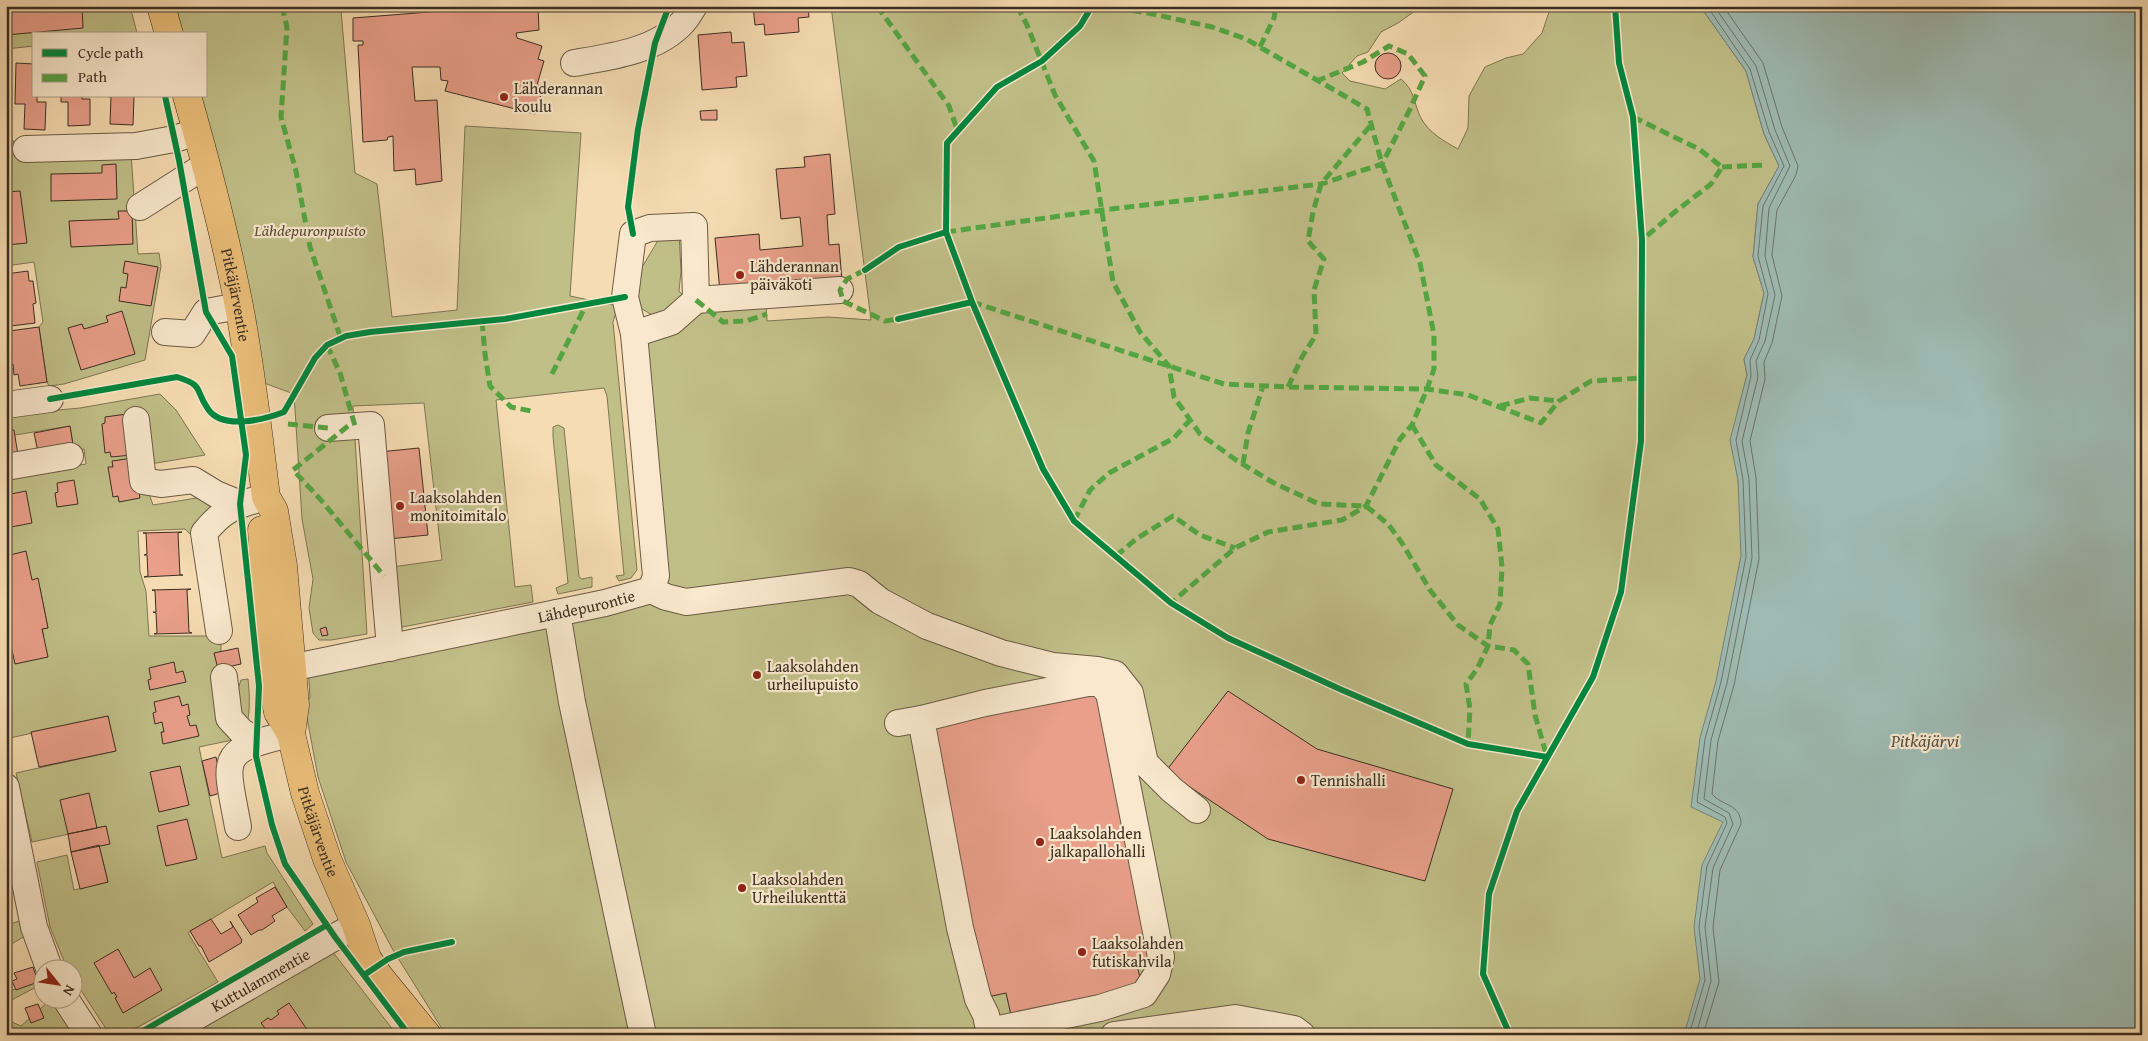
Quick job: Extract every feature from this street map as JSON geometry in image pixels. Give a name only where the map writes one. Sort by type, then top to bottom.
[{"type":"main road","points":[[161,6],[168,32]]},
{"type":"main road","name":"Pitkäjärventie","points":[[188,98],[214,192],[239,306],[251,380],[266,497],[274,511],[284,566],[281,670],[295,705],[291,734],[305,793],[327,859],[356,925],[382,949],[428,1035]]},
{"type":"street","points":[[574,63],[656,43],[682,23],[694,6]]},
{"type":"street","points":[[26,149],[136,146],[174,139],[197,132]]},
{"type":"street","points":[[140,206],[206,165]]},
{"type":"street","name":"Lähdepurontie","points":[[281,670],[622,599],[650,590],[656,576],[634,334],[625,297],[633,234],[650,228],[694,226],[696,300]]},
{"type":"street","points":[[634,334],[671,322],[696,300],[840,290]]},
{"type":"street","points":[[164,332],[192,334],[206,312],[239,306]]},
{"type":"street","points":[[7,400],[50,399]]},
{"type":"street","points":[[136,420],[143,481],[161,484],[193,480],[216,494],[240,504]]},
{"type":"street","points":[[328,428],[371,425],[390,648]]},
{"type":"street","points":[[6,467],[70,456]]},
{"type":"street","points":[[219,631],[204,533],[218,517],[240,504],[266,497]]},
{"type":"street","points":[[650,590],[666,597],[686,602],[850,580],[859,584],[880,601],[927,626],[1001,653],[1053,666],[1115,674],[1130,693],[1145,764],[1172,790],[1197,810]]},
{"type":"street","points":[[557,613],[572,702],[643,1035]]},
{"type":"street","points":[[224,677],[229,718],[242,732],[257,741]]},
{"type":"street","points":[[1088,683],[1100,683],[1108,692],[1160,957],[1156,974],[1144,994],[1100,1008],[989,1033],[986,1016],[978,999],[960,928],[910,721],[985,703],[1088,683]]},
{"type":"street","points":[[238,827],[229,777],[230,760],[238,750],[257,741],[291,734]]},
{"type":"street","points":[[6,787],[34,927],[45,958]]},
{"type":"street","name":"Kuttulammentie","points":[[164,1035],[356,925]]},
{"type":"street","points":[[71,1008],[89,1035]]},
{"type":"street","points":[[1114,1035],[1235,1018],[1294,1029],[1302,1035]]},
{"type":"green space","points":[[6,6],[130,6],[137,32],[32,32],[32,46],[6,49]]},
{"type":"green space","name":"Lähdepuronpuisto","points":[[176,6],[421,6],[341,10],[355,173],[377,184],[392,317],[457,310],[465,126],[581,133],[570,296],[618,306],[613,322],[637,570],[631,578],[619,581],[616,576],[624,575],[607,396],[604,388],[496,400],[515,587],[531,585],[533,602],[397,628],[392,567],[442,560],[424,403],[353,406],[367,634],[319,640],[313,633],[309,608],[313,579],[302,519],[294,394],[264,383],[200,98],[208,98],[208,32],[182,32]]},
{"type":"green space","points":[[831,6],[1422,6],[1398,23],[1381,32],[1368,52],[1357,56],[1342,73],[1350,81],[1385,89],[1401,79],[1412,93],[1419,113],[1428,128],[1458,149],[1468,128],[1469,96],[1485,67],[1506,58],[1523,54],[1542,33],[1551,6],[1700,6],[1746,71],[1764,134],[1779,166],[1758,204],[1753,257],[1764,293],[1754,339],[1744,359],[1747,375],[1731,440],[1738,480],[1781,1035],[446,1035],[393,950],[346,862],[318,777],[305,707],[310,697],[308,665],[650,590],[647,333],[695,308],[766,305],[767,321],[828,317],[871,320]]},
{"type":"green space","points":[[6,129],[24,159],[131,153],[138,254],[159,253],[161,266],[145,360],[64,384],[49,386],[39,327],[43,322],[34,262],[6,266]]},
{"type":"green space","points":[[679,233],[681,271],[679,291],[686,299],[672,313],[652,315],[639,307],[633,290],[638,274],[660,237]]},
{"type":"green space","points":[[160,394],[176,410],[205,455],[144,465],[147,488],[153,505],[209,496],[217,502],[194,538],[185,529],[138,531],[140,572],[146,591],[149,636],[221,636],[221,672],[236,695],[241,680],[248,679],[248,717],[242,738],[199,747],[222,858],[265,846],[267,853],[313,924],[305,931],[287,907],[273,882],[188,933],[218,982],[124,1035],[110,1035],[82,992],[82,958],[63,958],[50,927],[37,862],[67,855],[74,890],[108,882],[99,845],[109,843],[106,826],[32,842],[16,773],[115,751],[108,716],[10,738],[6,725],[6,642],[44,636],[42,629],[48,628],[40,588],[6,595],[6,476],[86,464],[84,449],[74,451],[70,426],[15,435],[6,431],[6,415],[80,408]]},
{"type":"green space","points":[[558,425],[564,428],[579,577],[582,579],[592,577],[592,587],[558,594],[556,588],[568,583],[553,437],[553,427]]},
{"type":"green space","points":[[23,920],[27,935],[6,947],[6,925]]},
{"type":"green space","points":[[332,951],[397,1035],[193,1035],[244,1002]]},
{"type":"green space","points":[[32,984],[32,989],[6,1003],[6,992]]},
{"type":"green space","points":[[41,1008],[61,1008],[78,1035],[6,1035],[6,1016],[12,1022],[21,1026]]},
{"type":"water","name":"Pitkäjärvi","points":[[1700,6],[2142,6],[2142,1035],[1684,1035],[1700,979],[1694,927],[1702,865],[1723,822],[1691,807],[1700,738],[1716,681],[1741,556],[1738,480],[1730,440],[1747,375],[1744,359],[1754,339],[1764,293],[1753,257],[1758,204],[1779,166],[1764,134],[1746,71]]},
{"type":"building","points":[[6,6],[82,6],[83,28],[6,35]]},
{"type":"building","name":"Lähderannan koulu","points":[[506,6],[538,6],[539,30],[516,33],[517,38],[542,46],[538,59],[544,61],[537,85],[544,86],[535,114],[445,91],[448,81],[441,80],[440,67],[412,67],[415,101],[437,100],[442,181],[416,185],[415,169],[394,171],[393,136],[388,137],[387,140],[363,142],[358,45],[363,45],[363,41],[353,41],[353,18]]},
{"type":"building","points":[[753,6],[808,6],[809,17],[798,18],[799,32],[765,35],[764,24],[755,25]]},
{"type":"building","points":[[731,32],[732,43],[744,42],[747,76],[736,77],[737,87],[702,90],[698,35]]},
{"type":"building","points":[[1388,53],[1397,57],[1401,66],[1397,75],[1388,79],[1379,75],[1375,66],[1379,57]]},
{"type":"building","points":[[16,63],[32,64],[32,98],[37,98],[37,102],[46,102],[45,130],[24,129],[25,104],[15,104]]},
{"type":"building","points":[[61,98],[90,99],[90,125],[68,126],[68,102],[61,102]]},
{"type":"building","points":[[111,98],[134,98],[133,125],[110,124]]},
{"type":"building","points":[[717,110],[717,120],[701,120],[700,111]]},
{"type":"building","name":"Lähderannan päiväkoti","points":[[830,154],[835,214],[827,215],[829,245],[839,244],[842,281],[720,292],[715,238],[759,234],[760,250],[803,246],[800,217],[781,219],[776,169],[805,167],[804,157]]},
{"type":"building","points":[[116,164],[117,199],[51,201],[51,174],[102,173],[102,165]]},
{"type":"building","points":[[20,191],[27,243],[6,245],[6,192]]},
{"type":"building","points":[[118,211],[132,211],[133,244],[71,247],[69,221],[119,219]]},
{"type":"building","points":[[125,261],[158,267],[151,306],[119,301],[121,287],[126,288],[128,274],[123,273]]},
{"type":"building","points":[[28,271],[29,281],[33,281],[36,303],[33,304],[35,323],[11,326],[8,308],[6,308],[6,274]]},
{"type":"building","points":[[122,311],[135,354],[81,370],[68,328],[82,324],[84,329],[108,322],[106,316]]},
{"type":"building","points":[[39,327],[47,382],[20,386],[18,374],[14,375],[13,364],[8,364],[6,340],[10,339],[9,331]]},
{"type":"building","points":[[127,414],[132,455],[111,457],[110,452],[105,453],[102,424],[105,423],[105,417]]},
{"type":"building","points":[[70,426],[74,451],[38,452],[34,433]]},
{"type":"building","points":[[14,430],[18,455],[6,457],[6,431]]},
{"type":"building","points":[[419,448],[428,535],[388,539],[379,452]]},
{"type":"building","points":[[133,458],[140,498],[119,502],[118,496],[113,497],[108,467],[113,467],[112,461]]},
{"type":"building","points":[[74,480],[78,504],[57,507],[55,493],[58,492],[57,483]]},
{"type":"building","points":[[26,491],[32,523],[6,528],[6,495]]},
{"type":"building","points":[[182,532],[178,533],[180,575],[183,575],[144,577],[148,576],[147,555],[144,555],[147,554],[146,533],[143,533]]},
{"type":"building","points":[[26,551],[32,580],[38,578],[48,628],[42,629],[48,657],[15,664],[6,623],[6,556]]},
{"type":"building","points":[[191,589],[187,590],[189,632],[192,633],[154,634],[157,633],[156,613],[153,612],[156,612],[155,591],[152,590]]},
{"type":"building","points":[[326,627],[328,635],[322,636],[320,629]]},
{"type":"building","points":[[238,648],[241,664],[218,669],[214,653]]},
{"type":"building","points":[[174,662],[176,673],[183,671],[186,682],[150,690],[148,680],[151,679],[149,668]]},
{"type":"building","name":"Laaksolahden jalkapallohalli","points":[[1098,688],[1154,961],[1137,964],[1142,988],[1011,1015],[1006,993],[983,998],[927,723]]},
{"type":"building","name":"Tennishalli","points":[[1228,691],[1317,749],[1453,789],[1425,881],[1268,839],[1166,771]]},
{"type":"building","points":[[179,696],[182,706],[188,704],[190,715],[187,716],[190,726],[196,725],[199,736],[163,744],[161,732],[164,732],[162,722],[155,724],[153,713],[156,712],[154,702]]},
{"type":"building","points":[[108,716],[116,751],[39,767],[31,732]]},
{"type":"building","points":[[216,757],[224,792],[210,796],[202,761]]},
{"type":"building","points":[[180,766],[189,805],[159,812],[150,772]]},
{"type":"building","points":[[89,793],[97,828],[68,834],[60,800]]},
{"type":"building","points":[[187,819],[197,859],[166,866],[157,826]]},
{"type":"building","points":[[106,826],[110,844],[71,852],[68,834]]},
{"type":"building","points":[[99,845],[108,882],[80,889],[71,852]]},
{"type":"building","points":[[275,887],[287,907],[272,916],[275,921],[251,935],[238,915],[258,902],[256,898]]},
{"type":"building","points":[[211,919],[221,934],[233,927],[230,921],[242,940],[241,943],[209,962],[201,946],[199,946],[190,931]]},
{"type":"building","points":[[118,949],[134,978],[150,968],[162,990],[123,1013],[115,998],[117,997],[114,992],[112,994],[94,963]]},
{"type":"building","points":[[8,967],[12,978],[6,980],[6,968]]},
{"type":"building","points":[[32,967],[32,984],[16,990],[12,981],[17,979],[14,973]]},
{"type":"building","points":[[289,1003],[308,1031],[303,1035],[270,1035],[261,1023],[268,1018],[271,1020],[279,1014],[277,1011]]},
{"type":"building","points":[[32,1006],[32,1008],[40,1008],[44,1018],[31,1023],[25,1008]]},
{"type":"marked path","points":[[282,6],[287,27],[281,117],[296,171],[310,247],[341,339]]},
{"type":"marked path","points":[[877,6],[949,106],[958,132]]},
{"type":"marked path","points":[[1017,6],[1027,25],[1055,95],[1094,161],[1113,282],[1140,332],[1169,366],[1174,397],[1200,434],[1236,460],[1272,482],[1319,504],[1366,506],[1388,524],[1402,543],[1430,590],[1458,625],[1488,646],[1514,650],[1528,664],[1535,715],[1547,757]]},
{"type":"marked path","points":[[1102,6],[1148,13],[1212,27],[1246,39],[1367,109],[1382,164],[1420,263],[1434,335],[1434,369],[1427,389],[1412,425],[1400,439],[1366,506],[1342,520],[1268,532],[1235,548],[1171,603]]},
{"type":"marked path","points":[[1260,47],[1274,18],[1276,6]]},
{"type":"marked path","points":[[946,232],[1103,210],[1321,184],[1382,164],[1425,76],[1408,54],[1389,46],[1363,62],[1319,80]]},
{"type":"marked path","points":[[1633,117],[1699,149],[1722,167],[1711,184],[1642,240]]},
{"type":"marked path","points":[[1288,387],[1302,357],[1316,335],[1314,290],[1324,259],[1308,241],[1313,212],[1321,184],[1371,125]]},
{"type":"marked path","points":[[1722,167],[1765,165]]},
{"type":"marked path","points":[[865,270],[847,279],[840,290],[843,301],[885,321],[898,319]]},
{"type":"marked path","points":[[696,300],[723,322],[746,321],[767,314]]},
{"type":"marked path","points":[[972,302],[1224,384],[1427,389],[1468,395],[1541,423],[1559,401],[1591,381],[1642,378]]},
{"type":"marked path","points":[[552,374],[587,303]]},
{"type":"marked path","points":[[482,321],[490,386],[511,407],[531,411]]},
{"type":"marked path","points":[[327,345],[340,373],[355,426]]},
{"type":"marked path","points":[[1243,464],[1248,433],[1263,386]]},
{"type":"marked path","points":[[1500,406],[1530,398],[1559,401]]},
{"type":"marked path","points":[[1074,521],[1090,490],[1109,473],[1174,438],[1190,420]]},
{"type":"marked path","points":[[288,424],[328,428]]},
{"type":"marked path","points":[[1412,425],[1436,465],[1480,499],[1498,529],[1502,567],[1500,604],[1490,625],[1488,646],[1477,669],[1466,684],[1470,709],[1468,744]]},
{"type":"marked path","points":[[348,426],[293,470],[321,500],[384,576]]},
{"type":"marked path","points":[[1116,556],[1136,539],[1173,516],[1200,535],[1235,548]]},
{"type":"cycle path","points":[[633,234],[628,207],[638,129],[655,43],[669,6]]},
{"type":"cycle path","points":[[1092,6],[1080,26],[1042,61],[997,87],[947,143],[946,232],[972,302],[1043,469],[1074,521],[1171,603],[1228,638],[1342,690],[1468,744],[1547,757]]},
{"type":"cycle path","points":[[1510,1035],[1483,974],[1489,894],[1517,811],[1593,677],[1621,592],[1641,441],[1642,240],[1633,117],[1619,63],[1615,6]]},
{"type":"cycle path","points":[[165,98],[179,160],[206,312],[232,356],[246,455],[240,504],[259,686],[256,756],[272,825],[285,864],[335,937],[409,1035]]},
{"type":"cycle path","points":[[865,270],[899,247],[946,232]]},
{"type":"cycle path","points":[[50,399],[177,377],[192,383],[198,389],[208,409],[214,415],[233,421],[254,420],[284,412],[315,358],[327,345],[346,336],[505,319],[625,297]]},
{"type":"cycle path","points":[[898,319],[972,302]]},
{"type":"cycle path","points":[[136,1035],[327,925]]},
{"type":"cycle path","points":[[364,975],[388,959],[404,952],[452,942]]},
{"type":"place","name":"Lähderannan koulu","points":[[504,97]]},
{"type":"place","name":"Lähderannan päiväkoti","points":[[740,275]]},
{"type":"place","name":"Laaksolahden monitoimitalo","points":[[400,506]]},
{"type":"place","name":"Laaksolahden urheilupuisto","points":[[757,675]]},
{"type":"place","name":"Tennishalli","points":[[1301,780]]},
{"type":"place","name":"Laaksolahden jalkapallohalli","points":[[1040,842]]},
{"type":"place","name":"Laaksolahden Urheilukenttä","points":[[742,888]]},
{"type":"place","name":"Laaksolahden futiskahvila","points":[[1082,952]]}]
